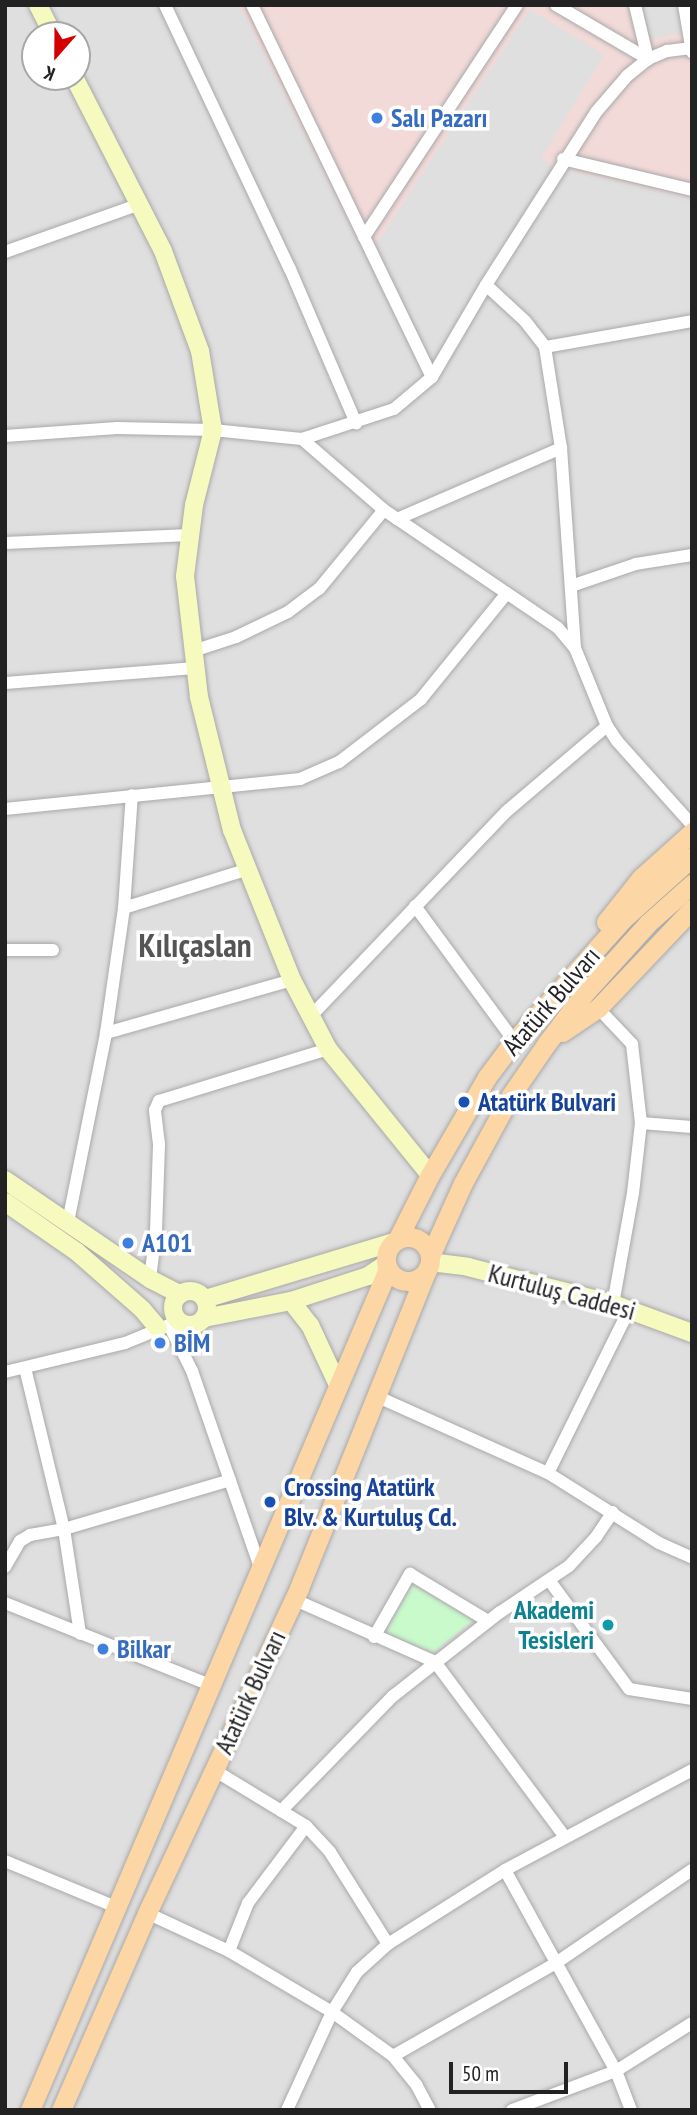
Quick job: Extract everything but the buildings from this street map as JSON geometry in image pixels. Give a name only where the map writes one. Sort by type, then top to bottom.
[{"type":"main road","points":[[514,1041],[641,878],[692,832]]},
{"type":"main road","name":"Atatürk Bulvarı","points":[[395,1241],[487,1077],[514,1041],[622,920],[692,857]]},
{"type":"main road","name":"Atatürk Bulvarı","points":[[61,2110],[147,1913],[293,1599],[378,1397],[463,1183],[511,1095],[583,995],[648,923],[692,884]]},
{"type":"main road","points":[[547,1043],[598,1008],[692,909]]},
{"type":"main road","points":[[404,1238],[418,1240],[429,1263],[417,1279],[404,1281],[387,1267],[387,1252],[395,1241],[404,1238]]},
{"type":"main road","name":"Atatürk Bulvarı","points":[[30,2110],[387,1267]]},
{"type":"street","points":[[38,5],[46,21]]},
{"type":"street","points":[[165,5],[290,269],[356,423]]},
{"type":"street","points":[[252,5],[432,377]]},
{"type":"street","points":[[364,237],[517,5]]},
{"type":"street","points":[[556,5],[648,59]]},
{"type":"street","points":[[635,5],[648,59]]},
{"type":"street","points":[[5,436],[117,428],[214,430],[302,439],[394,409],[432,377],[563,159],[597,111],[627,76],[648,59],[667,51],[692,50],[684,5]]},
{"type":"street","points":[[81,91],[137,205],[163,251],[201,351],[214,430],[194,505],[184,576],[199,697],[220,786],[245,870],[292,980],[328,1049],[430,1175]]},
{"type":"street","points":[[563,159],[692,190]]},
{"type":"street","points":[[7,248],[137,205]]},
{"type":"street","points":[[486,285],[525,321],[545,347],[561,448],[575,648]]},
{"type":"street","points":[[545,347],[692,321]]},
{"type":"street","points":[[302,439],[384,510],[558,628],[575,648],[607,726],[632,760],[692,825]]},
{"type":"street","points":[[397,519],[561,448]]},
{"type":"street","points":[[5,683],[194,660],[288,611],[319,589],[384,510]]},
{"type":"street","points":[[5,543],[190,535]]},
{"type":"street","points":[[571,586],[636,564],[692,555]]},
{"type":"street","points":[[5,808],[300,779],[339,762],[421,699],[508,593]]},
{"type":"street","points":[[311,1016],[507,811],[607,726]]},
{"type":"street","points":[[68,1222],[106,1033],[124,908],[132,795]]},
{"type":"street","points":[[124,908],[245,870]]},
{"type":"street","points":[[415,906],[514,1041]]},
{"type":"street","points":[[5,950],[53,950]]},
{"type":"street","points":[[106,1033],[292,980]]},
{"type":"street","points":[[548,1473],[621,1307],[641,1123],[632,1044],[598,1008]]},
{"type":"street","points":[[150,1279],[156,1231],[159,1144],[155,1110],[159,1101],[328,1049]]},
{"type":"street","points":[[641,1123],[692,1127]]},
{"type":"street","points":[[5,1180],[150,1279],[180,1294],[190,1291],[205,1299],[207,1305],[204,1318]]},
{"type":"street","points":[[5,1202],[77,1252],[142,1309],[169,1325],[192,1371],[260,1567]]},
{"type":"street","points":[[205,1299],[395,1241]]},
{"type":"street","name":"Kurtuluş Caddesi","points":[[429,1263],[468,1267],[621,1307],[692,1333]]},
{"type":"street","points":[[5,1372],[125,1343],[169,1325],[189,1325],[204,1318],[291,1301],[368,1276],[387,1267]]},
{"type":"street","points":[[169,1325],[173,1307],[180,1294]]},
{"type":"street","points":[[291,1301],[310,1325],[338,1385]]},
{"type":"street","points":[[26,1368],[64,1529],[80,1634]]},
{"type":"street","points":[[378,1397],[548,1473],[659,1543],[692,1558]]},
{"type":"street","points":[[5,1567],[20,1541],[30,1535],[64,1529],[230,1480]]},
{"type":"street","points":[[281,1811],[393,1696],[488,1621],[569,1566],[596,1537],[613,1512]]},
{"type":"street","points":[[374,1637],[410,1574],[488,1621]]},
{"type":"street","points":[[549,1580],[629,1689],[692,1699]]},
{"type":"street","points":[[293,1599],[435,1662],[564,1836]]},
{"type":"street","points":[[5,1603],[210,1685]]},
{"type":"street","points":[[214,1770],[306,1826],[330,1852],[388,1944]]},
{"type":"street","points":[[287,2110],[332,2012],[356,1972],[388,1944],[564,1836],[692,1770]]},
{"type":"street","points":[[229,1951],[248,1903],[306,1826]]},
{"type":"street","points":[[5,1861],[116,1908]]},
{"type":"street","points":[[505,1870],[616,2071],[631,2110]]},
{"type":"street","points":[[393,2056],[556,1963],[692,1870]]},
{"type":"street","points":[[147,1913],[229,1951],[332,2012],[393,2056],[417,2086],[430,2110]]},
{"type":"street","points":[[512,2110],[616,2071],[692,2023]]},
{"type":"shaded area","points":[[5,5],[692,5],[692,2110],[5,2110]]},
{"type":"shaded area","name":"Salı Pazarı","points":[[239,5],[637,5],[646,40],[692,31],[692,199],[558,168],[541,159],[604,55],[530,9],[371,252],[361,248]]},
{"type":"green space","points":[[412,1585],[473,1620],[433,1652],[386,1633]]},
{"type":"place","name":"Salı Pazarı","points":[[377,118]]},
{"type":"place","name":"Atatürk Bulvari","points":[[464,1102]]},
{"type":"place","name":"A101","points":[[128,1243]]},
{"type":"place","name":"BİM","points":[[160,1343]]},
{"type":"place","name":"Crossing Atatürk Blv. & Kurtuluş Cd.","points":[[270,1502]]},
{"type":"place","name":"Akademi Tesisleri","points":[[608,1625]]},
{"type":"place","name":"Bilkar","points":[[103,1649]]},
{"type":"district","name":"Kılıçaslan","points":[[195,945]]}]
